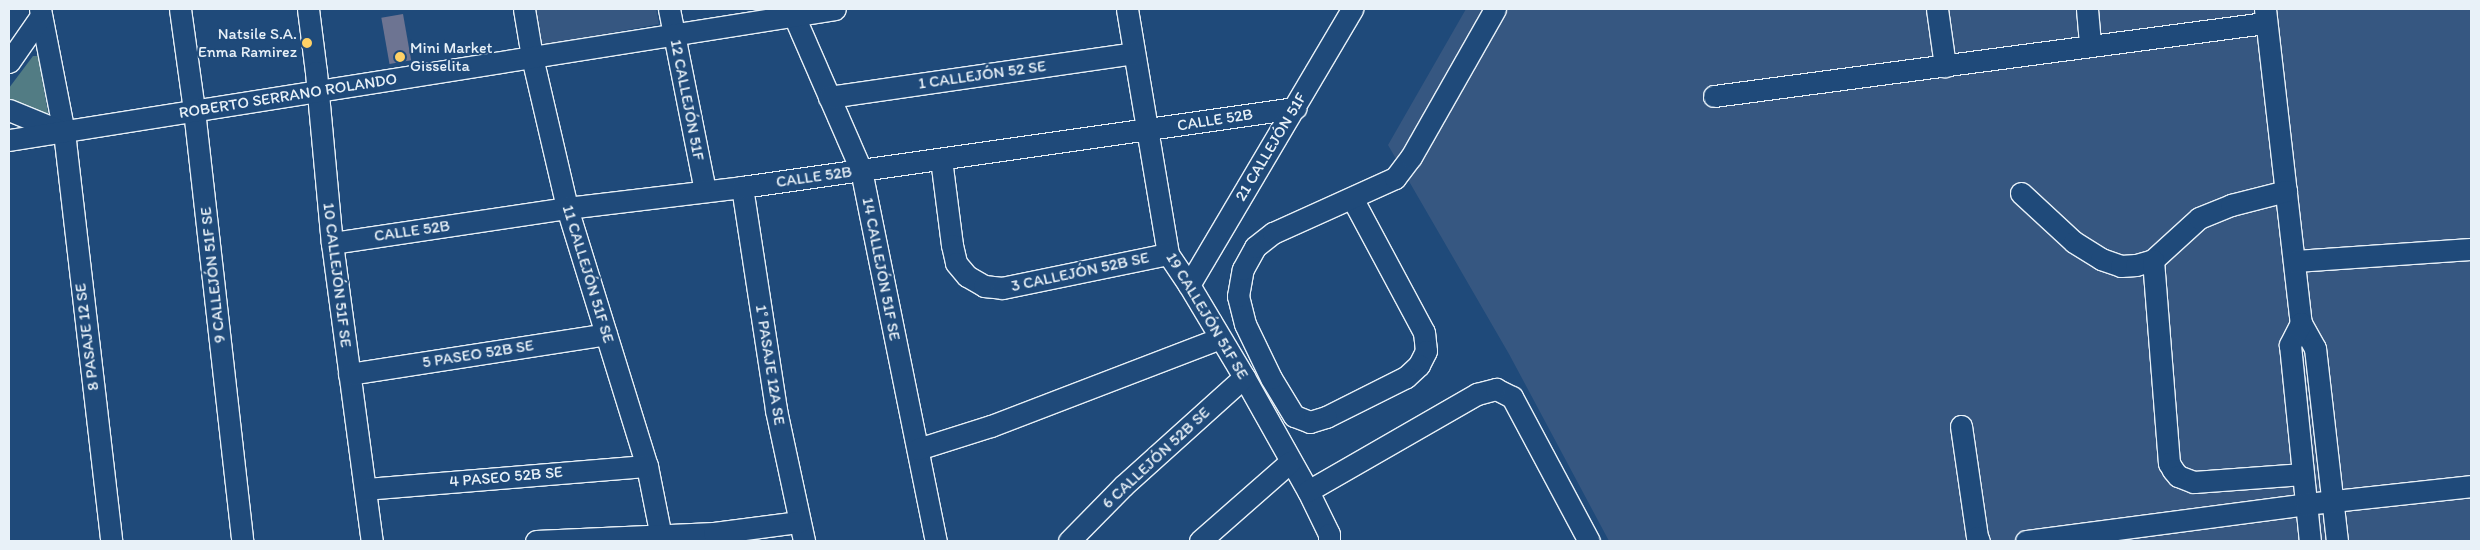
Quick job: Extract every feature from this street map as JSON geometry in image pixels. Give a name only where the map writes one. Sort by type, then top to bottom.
[{"type":"street","name":"9 CALLEJÓN 51F SE","points":[[180,9],[194,110],[242,541]]},
{"type":"street","name":"10 CALLEJÓN 51F SE","points":[[308,9],[316,72],[316,90],[332,243],[372,541]]},
{"type":"street","name":"11 CALLEJÓN 51F SE","points":[[524,9],[532,57],[568,208],[647,466],[661,537]]},
{"type":"street","name":"12 CALLEJÓN 51F","points":[[670,9],[705,190]]},
{"type":"street","name":"ROBERTO SERRANO ROLANDO","points":[[9,140],[675,34],[791,12],[835,9]]},
{"type":"street","name":"19 CALLEJÓN 51F SE","points":[[1127,9],[1168,254],[1189,285],[1244,377],[1308,491],[1329,534],[1329,541]]},
{"type":"street","name":"21 CALLEJÓN 51F","points":[[1189,285],[1352,9]]},
{"type":"street","points":[[1352,198],[1424,332],[1426,352],[1419,364],[1406,376],[1326,416],[1310,422],[1294,416],[1271,378],[1245,324],[1238,296],[1244,269],[1255,247],[1273,233],[1395,178],[1411,157],[1495,9]]},
{"type":"street","points":[[1938,9],[1945,66]]},
{"type":"street","points":[[2087,9],[2090,46]]},
{"type":"street","points":[[9,62],[40,12]]},
{"type":"street","name":"8 PASAJE 12 SE","points":[[40,12],[64,132],[111,541]]},
{"type":"street","name":"14 CALLEJÓN 51F SE","points":[[791,12],[861,170],[936,541]]},
{"type":"street","points":[[1714,96],[2090,46],[2265,16],[2295,261],[2300,323],[2315,348],[2337,541]]},
{"type":"street","name":"1 CALLEJÓN 52 SE","points":[[829,97],[1134,53]]},
{"type":"street","name":"CALLE 52B","points":[[332,243],[568,208],[742,187],[1295,108]]},
{"type":"street","points":[[9,110],[64,132]]},
{"type":"street","name":"3 CALLEJÓN 52B SE","points":[[941,159],[956,263],[966,276],[984,286],[1002,288],[1168,254]]},
{"type":"street","name":"1° PASAJE 12A SE","points":[[742,187],[776,410],[802,532]]},
{"type":"street","points":[[2021,193],[2074,242],[2101,260],[2121,266],[2136,265],[2153,260],[2199,218],[2231,205],[2286,191]]},
{"type":"street","points":[[2295,261],[2471,249]]},
{"type":"street","points":[[2153,260],[2169,463],[2173,470],[2178,476],[2194,482],[2303,474]]},
{"type":"street","points":[[2300,323],[2290,345],[2310,541]]},
{"type":"street","name":"5 PASEO 52B SE","points":[[349,374],[606,334]]},
{"type":"street","points":[[918,449],[992,426],[1220,338]]},
{"type":"street","name":"6 CALLEJÓN 52B SE","points":[[1069,541],[1123,486],[1244,377]]},
{"type":"street","points":[[1308,491],[1476,394],[1496,388],[1512,398],[1589,541]]},
{"type":"street","points":[[1961,426],[1979,541]]},
{"type":"street","points":[[1200,541],[1290,462]]},
{"type":"street","name":"4 PASEO 52B SE","points":[[365,489],[647,466]]},
{"type":"street","points":[[2026,541],[2306,504],[2471,486]]},
{"type":"street","points":[[536,541],[661,537],[714,533],[802,532]]},
{"type":"shaded area","points":[[534,9],[656,9],[659,24],[541,46]]},
{"type":"shaded area","points":[[1466,9],[2471,9],[2471,541],[1609,541],[1509,354],[1388,145]]},
{"type":"green space","points":[[33,56],[38,56],[49,118],[9,105],[9,88]]},
{"type":"building","points":[[403,14],[411,60],[389,64],[381,18]]},
{"type":"place","name":"Natsile S.A. Enma Ramirez","points":[[307,43]]},
{"type":"place","name":"Mini Market Gisselita","points":[[400,57]]}]
